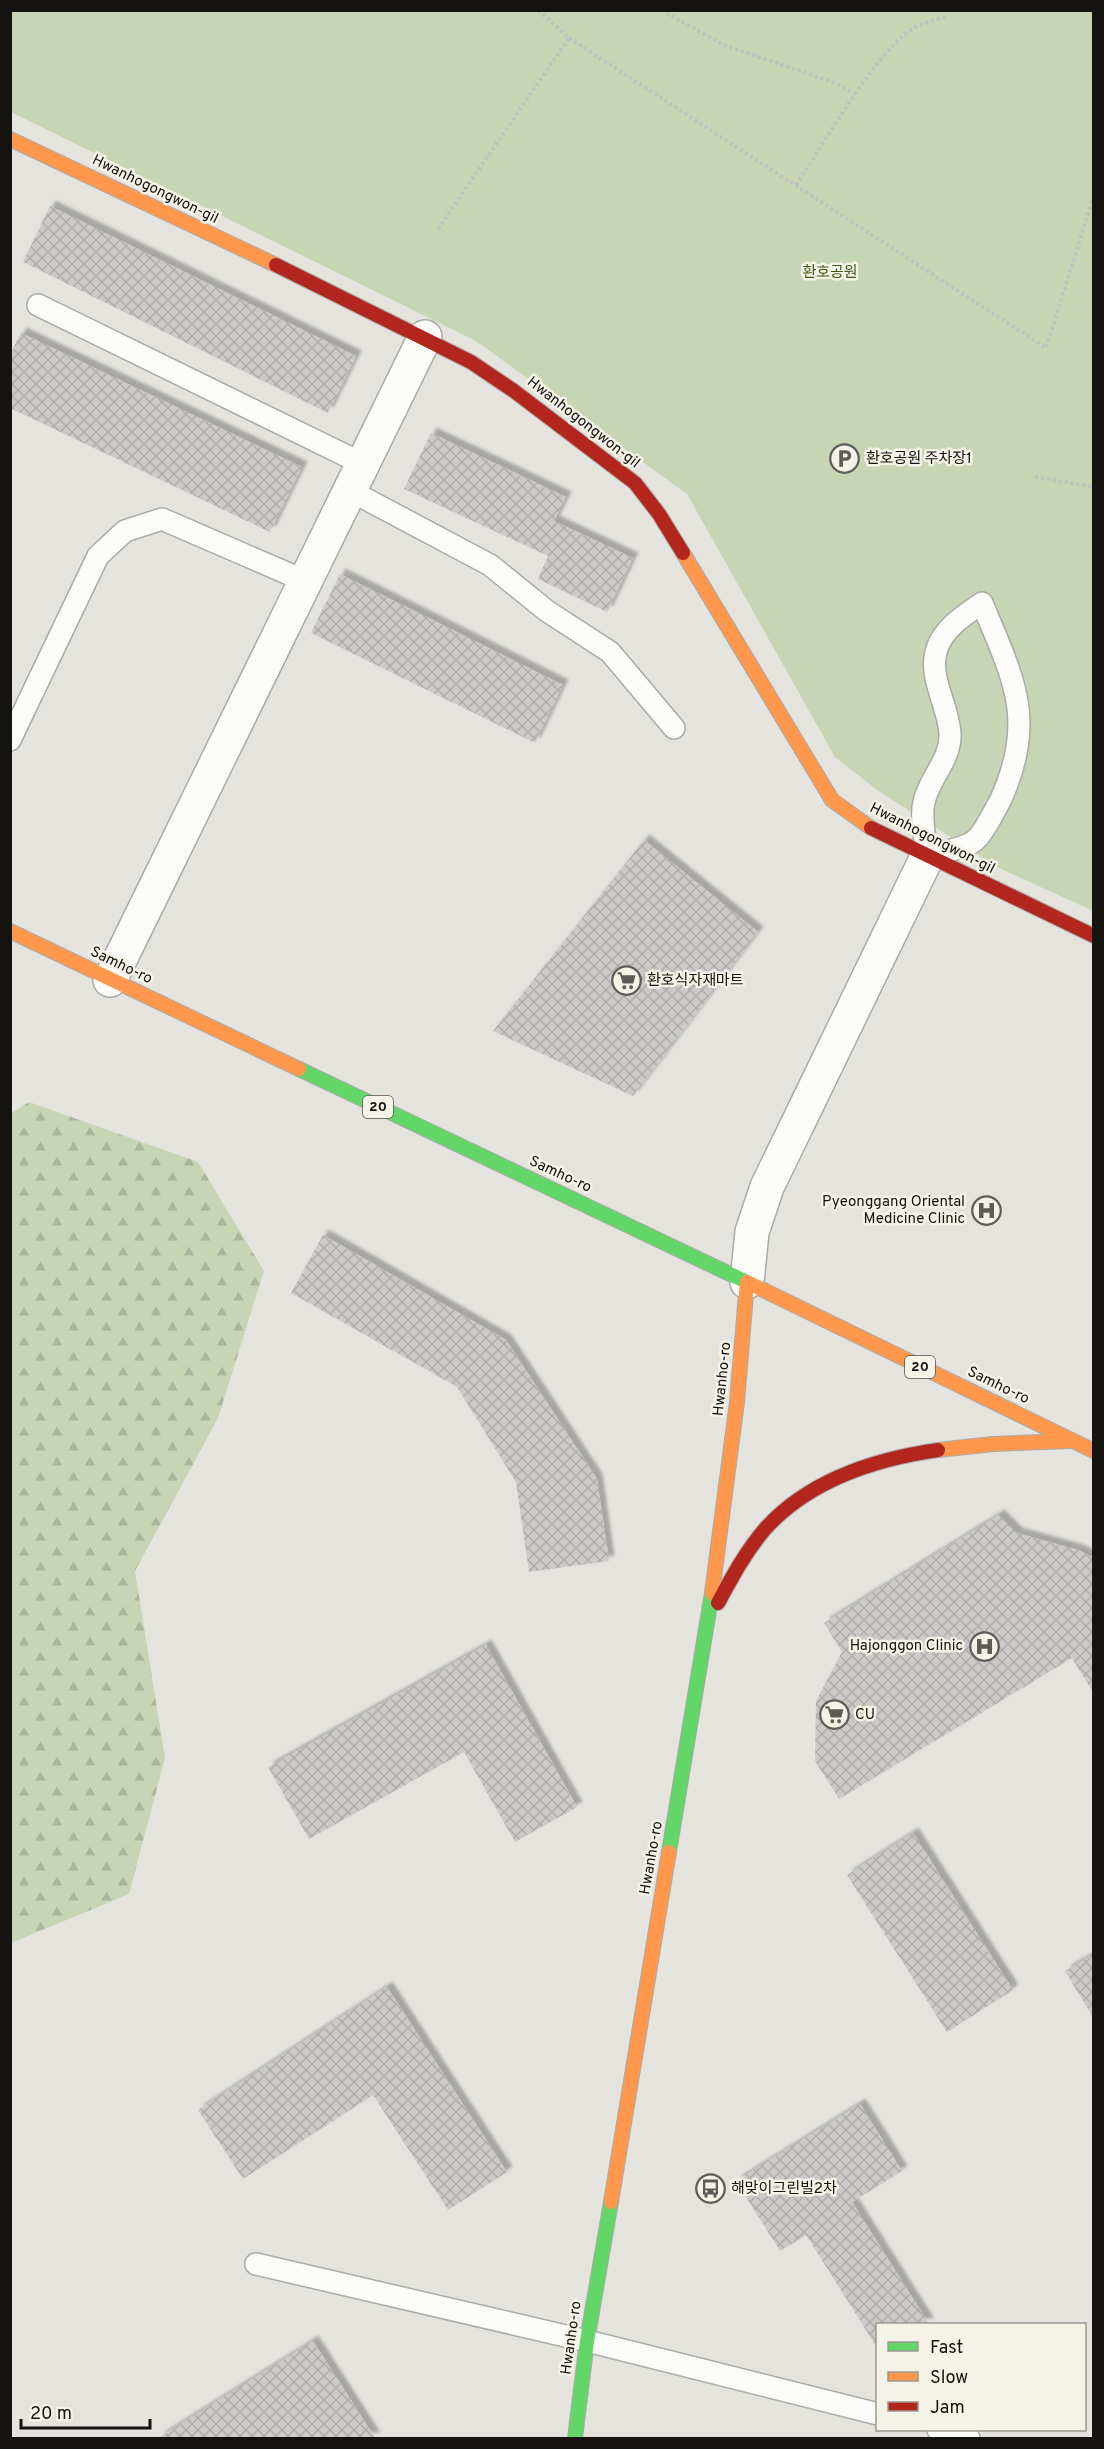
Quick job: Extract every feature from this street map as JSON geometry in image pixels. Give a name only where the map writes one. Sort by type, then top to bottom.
[{"type":"street","name":"Hwanhogongwon-gil","points":[[10,139],[425,337],[471,362],[514,391],[635,483],[684,552],[832,800],[880,834],[1094,936]]},
{"type":"street","points":[[110,980],[425,337]]},
{"type":"street","points":[[747,1282],[752,1232],[767,1187],[927,857]]},
{"type":"street","name":"Samho-ro","points":[[10,932],[747,1282],[1094,1451]]},
{"type":"street","name":"Hwanho-ro","points":[[575,2439],[587,2341],[709,1618],[737,1402],[747,1282]]},
{"type":"street","points":[[709,1618],[747,1552],[773,1520],[806,1494],[854,1469],[915,1454],[970,1444],[1071,1441]]},
{"type":"lane","points":[[38,306],[356,477],[490,566],[547,611],[610,652],[633,676],[674,729]]},
{"type":"lane","points":[[10,740],[98,556],[125,531],[162,519],[305,581]]},
{"type":"lane","points":[[982,603],[1013,678],[1020,712],[1020,745],[1011,776],[997,807],[974,841],[927,857],[924,802],[942,766],[950,735],[936,676],[935,653],[942,637],[962,616],[982,603]]},
{"type":"lane","points":[[256,2264],[587,2341],[876,2413]]},
{"type":"lane","points":[[941,2431],[969,2439]]},
{"type":"path","points":[[538,10],[569,38],[1046,348],[1094,195]]},
{"type":"path","points":[[661,10],[724,45],[816,75],[856,94]]},
{"type":"path","points":[[796,185],[856,94],[890,49],[914,28],[945,17]]},
{"type":"path","points":[[438,229],[569,38]]},
{"type":"path","points":[[1035,477],[1094,486]]},
{"type":"green space","name":"환호공원","points":[[11,11],[1093,11],[1093,911],[997,867],[877,790],[835,757],[687,494],[476,341],[11,112]]},
{"type":"green space","points":[[29,1102],[198,1162],[264,1271],[218,1418],[135,1571],[165,1758],[129,1894],[11,1943],[10,1114]]},
{"type":"building","points":[[50,206],[356,356],[328,413],[23,262]]},
{"type":"building","points":[[21,333],[302,467],[270,532],[10,408],[10,355]]},
{"type":"building","points":[[431,433],[566,497],[554,521],[633,558],[607,612],[538,579],[548,556],[404,489]]},
{"type":"building","points":[[340,574],[563,685],[535,743],[311,633]]},
{"type":"building","name":"환호식자재마트","points":[[644,840],[758,932],[633,1096],[493,1031]]},
{"type":"building","points":[[323,1235],[506,1340],[597,1479],[609,1561],[529,1572],[516,1482],[457,1387],[291,1293]]},
{"type":"building","points":[[999,1515],[1017,1533],[1078,1550],[1094,1558],[1094,1694],[1072,1658],[839,1799],[815,1761],[816,1701],[842,1652],[824,1623]]},
{"type":"building","points":[[486,1645],[577,1807],[515,1842],[464,1752],[309,1839],[268,1767]]},
{"type":"building","points":[[913,1833],[1013,1990],[947,2032],[847,1875]]},
{"type":"building","points":[[1094,1954],[1094,2019],[1065,1971]]},
{"type":"building","points":[[387,1987],[507,2172],[448,2210],[373,2095],[243,2179],[198,2110]]},
{"type":"building","points":[[860,2104],[902,2171],[852,2202],[928,2323],[876,2323],[876,2346],[806,2235],[780,2251],[736,2181]]},
{"type":"building","points":[[313,2341],[375,2438],[158,2438]]},
{"type":"traffic: fast","points":[[299,1069],[751,1284]]},
{"type":"traffic: fast","points":[[669,1852],[712,1593]]},
{"type":"traffic: fast","points":[[575,2438],[587,2341],[611,2202]]},
{"type":"traffic: slow","points":[[10,139],[276,265]]},
{"type":"traffic: slow","points":[[683,553],[832,800],[871,828]]},
{"type":"traffic: slow","points":[[10,931],[299,1069]]},
{"type":"traffic: slow","points":[[712,1593],[737,1402],[747,1282]]},
{"type":"traffic: slow","points":[[751,1284],[1094,1451]]},
{"type":"traffic: slow","points":[[938,1450],[993,1444],[1071,1441]]},
{"type":"traffic: slow","points":[[611,2202],[669,1852]]},
{"type":"traffic: jam","points":[[276,265],[471,362],[514,391],[635,483],[659,514],[683,553]]},
{"type":"traffic: jam","points":[[871,828],[1094,936]]},
{"type":"traffic: jam","points":[[718,1603],[758,1537],[782,1512],[802,1497],[822,1485],[867,1466],[938,1450]]},
{"type":"place","name":"환호공원 주차장1","points":[[845,459]]},
{"type":"place","name":"환호식자재마트","points":[[626,981]]},
{"type":"place","name":"Pyeonggang Oriental Medicine Clinic","points":[[986,1211]]},
{"type":"place","name":"Hajonggon Clinic","points":[[984,1646]]},
{"type":"place","name":"CU","points":[[834,1715]]},
{"type":"place","name":"해맞이그린빌2차","points":[[710,2189]]}]
